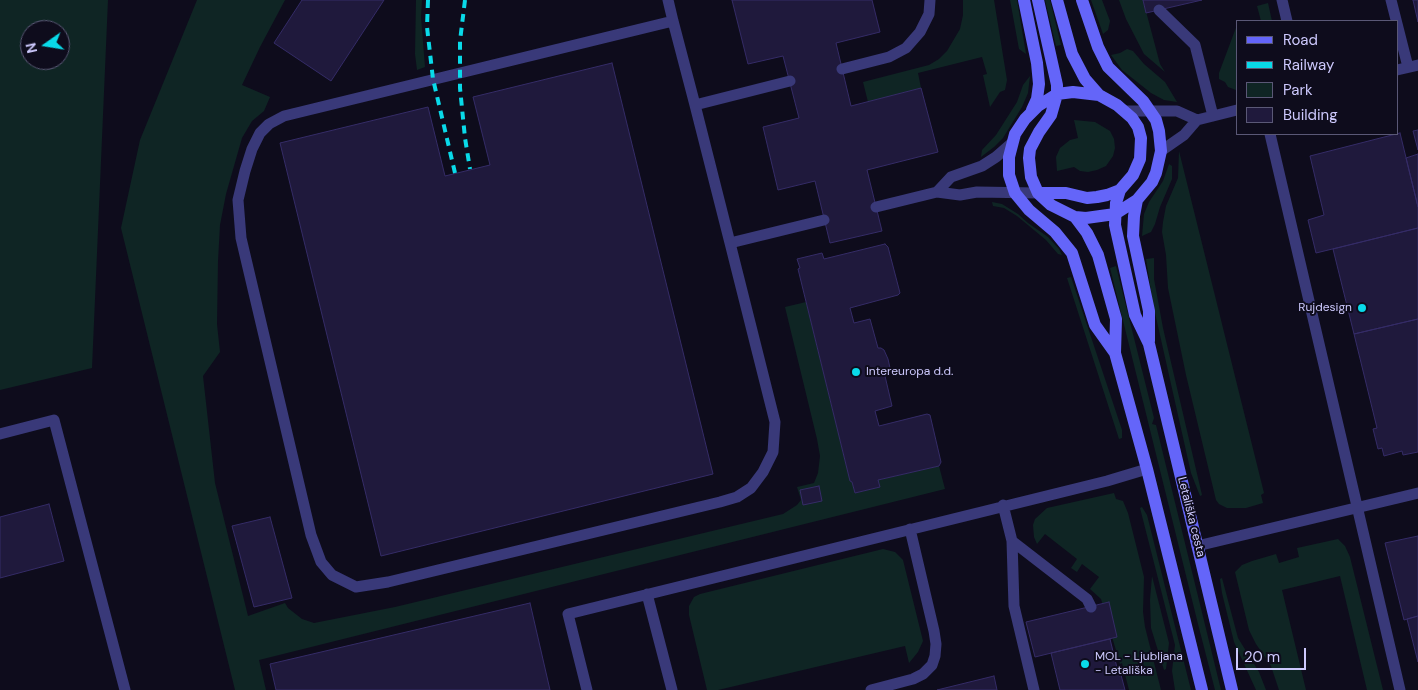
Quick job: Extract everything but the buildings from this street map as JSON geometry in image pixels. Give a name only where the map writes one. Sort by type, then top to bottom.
[{"type":"main road","points":[[1024,0],[1040,84],[1037,99],[1031,112],[1019,128],[1012,143],[1008,165],[1015,194],[1029,210],[1055,232],[1072,253],[1096,325],[1115,353]]},
{"type":"main road","points":[[1038,0],[1057,94],[1051,115],[1038,132],[1030,149],[1029,168],[1038,193],[1058,209],[1075,217],[1096,218],[1114,214],[1137,200],[1152,182],[1161,151],[1156,120],[1142,101],[1108,66],[1098,47],[1082,0]]},
{"type":"main road","name":"Letališka cesta","points":[[1057,0],[1072,54],[1085,79],[1099,95],[1126,111],[1138,127],[1141,138],[1140,159],[1133,175],[1120,190],[1114,214],[1115,225],[1135,315],[1149,344],[1232,690]]},
{"type":"main road","name":"Letališka cesta","points":[[1057,94],[1073,92],[1099,95]]},
{"type":"main road","points":[[1031,112],[1047,99],[1057,94]]},
{"type":"main road","points":[[1038,193],[1066,193],[1081,197],[1097,197],[1120,190]]},
{"type":"main road","name":"Letališka cesta","points":[[1137,200],[1134,216],[1134,236],[1149,311],[1149,344]]},
{"type":"main road","points":[[1075,217],[1087,233],[1098,255],[1116,319],[1115,353],[1147,469],[1202,690]]},
{"type":"lane","points":[[668,0],[674,20],[775,422],[773,452],[763,472],[751,488],[737,497],[720,502],[372,586],[356,587],[345,583],[332,575],[320,562],[311,535],[240,229],[238,200],[252,149],[260,133],[269,124],[284,116],[674,20]]},
{"type":"lane","points":[[842,69],[889,57],[906,48],[920,32],[929,14],[930,0]]},
{"type":"lane","points":[[1282,0],[1287,20]]},
{"type":"lane","points":[[1391,0],[1398,20]]},
{"type":"lane","points":[[1159,10],[1195,45],[1213,116]]},
{"type":"lane","points":[[1398,21],[1413,66],[1398,70]]},
{"type":"lane","points":[[695,105],[790,81]]},
{"type":"lane","points":[[1161,151],[1184,135],[1197,120],[1236,110]]},
{"type":"lane","points":[[1126,111],[1177,111],[1197,120]]},
{"type":"lane","points":[[1270,135],[1400,690]]},
{"type":"lane","points":[[937,192],[951,177],[982,166],[1012,143]]},
{"type":"lane","points":[[876,207],[937,192],[960,195],[977,192],[1038,193]]},
{"type":"lane","points":[[730,244],[824,220]]},
{"type":"lane","points":[[0,434],[54,420],[125,690]]},
{"type":"lane","points":[[587,690],[568,614],[1003,505],[1107,481],[1147,469]]},
{"type":"lane","points":[[1198,546],[1418,493]]},
{"type":"lane","points":[[1003,505],[1012,541],[1014,606],[1034,690]]},
{"type":"lane","points":[[871,690],[913,679],[924,674],[932,665],[935,656],[934,632],[910,529]]},
{"type":"lane","points":[[1012,541],[1087,599],[1090,607]]},
{"type":"lane","points":[[647,594],[672,690]]},
{"type":"green space","points":[[0,0],[108,0],[92,368],[0,390]]},
{"type":"green space","points":[[197,0],[285,0],[242,85],[270,97],[264,111],[252,121],[242,138],[226,194],[220,225],[218,261],[217,324],[220,352],[203,376],[215,483],[248,616],[285,603],[288,608],[302,619],[314,623],[395,607],[783,514],[801,500],[797,487],[814,483],[818,473],[820,456],[785,307],[806,302],[850,481],[855,493],[880,487],[878,480],[939,466],[945,489],[259,660],[266,690],[235,690],[121,228],[140,140]]},
{"type":"green space","points":[[416,0],[422,0],[421,17],[425,67],[417,70],[415,54]]},
{"type":"green space","points":[[963,0],[994,0],[1007,80],[1005,90],[1000,92],[990,107],[983,75],[987,74],[982,57],[918,73],[921,88],[868,102],[863,82],[929,65],[947,51],[960,29],[963,15]]},
{"type":"green space","points":[[1010,0],[1017,0],[1026,54],[1019,49]]},
{"type":"green space","points":[[1045,0],[1050,0],[1061,45],[1056,46]]},
{"type":"green space","points":[[1091,0],[1102,0],[1110,21],[1108,30],[1103,34]]},
{"type":"green space","points":[[1119,0],[1143,0],[1160,64],[1165,72],[1144,54],[1126,19]]},
{"type":"green space","points":[[1268,3],[1272,20],[1261,20],[1257,6]]},
{"type":"green space","points":[[1236,28],[1236,90],[1228,87],[1225,82],[1219,79],[1219,73]]},
{"type":"green space","points":[[1127,49],[1133,51],[1144,64],[1165,82],[1177,102],[1164,100],[1151,93],[1122,70],[1111,55]]},
{"type":"green space","points":[[1030,76],[1028,93],[1022,107],[1003,138],[981,157],[982,150],[996,135],[1017,102],[1023,85]]},
{"type":"green space","points":[[1074,120],[1095,122],[1110,131],[1114,139],[1115,148],[1113,156],[1106,166],[1088,172],[1080,171],[1074,167],[1057,171],[1056,157],[1060,148],[1070,140],[1078,138]]},
{"type":"green space","points":[[1179,151],[1264,493],[1261,495],[1263,503],[1246,508],[1227,508],[1216,500],[1186,375],[1168,288],[1166,255],[1162,232],[1166,206],[1178,178]]},
{"type":"green space","points":[[1169,164],[1172,166],[1172,179],[1151,232],[1142,236],[1144,214],[1149,202],[1163,181]]},
{"type":"green space","points":[[992,202],[1002,204],[1018,214],[1048,237],[1062,255],[1058,254],[1046,240],[1017,216],[1004,208],[993,206]]},
{"type":"green space","points":[[1154,258],[1154,279],[1163,328],[1202,495],[1200,496],[1191,473],[1153,304],[1146,259]]},
{"type":"green space","points":[[1116,266],[1154,418],[1152,424],[1156,425],[1221,690],[1215,690],[1198,624],[1110,268]]},
{"type":"green space","points":[[1071,277],[1122,430],[1122,438],[1119,439],[1067,278]]},
{"type":"green space","points":[[1114,493],[1116,499],[1123,501],[1128,513],[1144,577],[1143,612],[1145,627],[1161,690],[1129,690],[1101,599],[1090,589],[1099,577],[1082,564],[1077,572],[1071,568],[1077,559],[1045,534],[1037,544],[1034,537],[1033,525],[1035,519],[1047,508]]},
{"type":"green space","points":[[1142,507],[1147,515],[1191,690],[1175,690],[1172,671],[1175,645],[1140,508]]},
{"type":"green space","points":[[1338,539],[1345,546],[1350,557],[1383,690],[1367,690],[1340,576],[1282,590],[1306,690],[1279,690],[1271,666],[1249,630],[1235,572],[1242,565],[1252,561],[1276,554],[1279,563],[1299,557],[1297,548]]},
{"type":"green space","points":[[883,549],[895,552],[903,560],[923,641],[918,652],[909,663],[905,646],[718,690],[707,690],[689,615],[689,606],[694,597]]},
{"type":"green space","points":[[1152,576],[1169,643],[1166,669],[1164,670],[1151,628],[1150,600]]},
{"type":"green space","points":[[1222,578],[1238,638],[1259,672],[1266,690],[1256,690],[1234,642],[1222,593],[1220,579]]},
{"type":"railway","points":[[428,0],[427,27],[433,79],[455,173]]},
{"type":"railway","points":[[465,0],[460,41],[460,88],[470,169]]},
{"type":"place","name":"Rujdesign","points":[[1362,308]]},
{"type":"place","name":"Intereuropa d.d.","points":[[856,372]]},
{"type":"place","name":"MOL - Ljubljana - Letališka","points":[[1085,664]]}]
